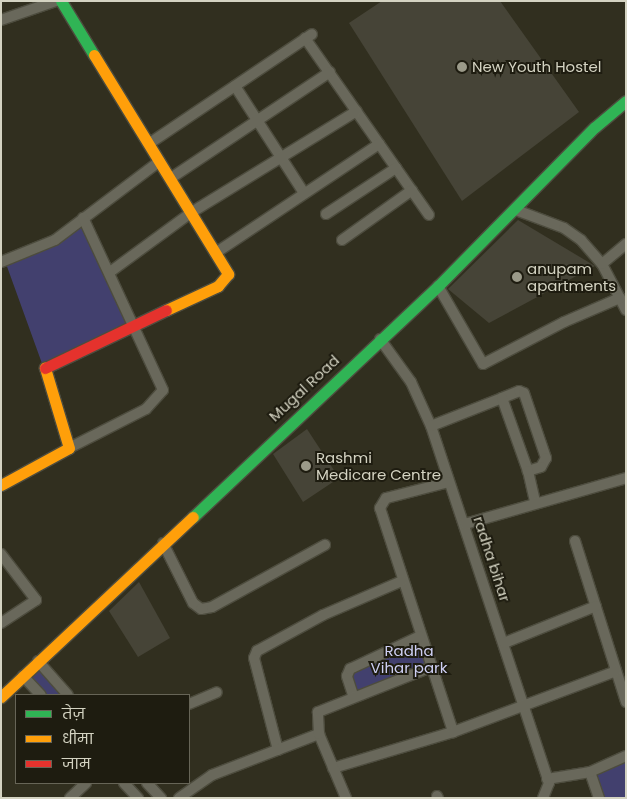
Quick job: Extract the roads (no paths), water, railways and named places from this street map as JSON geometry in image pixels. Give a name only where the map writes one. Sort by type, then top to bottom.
[{"type":"street","points":[[1,20],[56,1]]},
{"type":"street","points":[[61,1],[227,269],[225,280],[45,367],[69,448]]},
{"type":"street","points":[[150,143],[309,36],[330,72],[429,214]]},
{"type":"street","points":[[171,178],[330,72]]},
{"type":"street","points":[[235,86],[304,193]]},
{"type":"street","name":"Mugal Road","points":[[1,696],[438,286],[516,210],[595,127],[626,101]]},
{"type":"street","points":[[110,272],[192,212],[357,111]]},
{"type":"street","points":[[217,252],[379,144]]},
{"type":"street","points":[[1,262],[44,247],[160,160]]},
{"type":"street","points":[[326,214],[396,168]]},
{"type":"street","points":[[342,240],[412,190]]},
{"type":"street","points":[[516,210],[564,228],[581,240],[602,264],[626,310]]},
{"type":"street","points":[[1,485],[146,409],[162,394],[163,385],[83,218]]},
{"type":"street","points":[[602,264],[626,244]]},
{"type":"street","points":[[438,286],[483,364],[564,322],[620,298]]},
{"type":"street","name":"radha bihar","points":[[380,339],[411,382],[431,426],[465,524],[547,779],[543,798]]},
{"type":"street","points":[[431,426],[519,392],[527,397],[546,458],[541,467],[528,471]]},
{"type":"street","points":[[502,398],[528,471],[535,502]]},
{"type":"street","points":[[465,524],[535,502],[626,478]]},
{"type":"street","points":[[449,482],[381,502],[402,581],[453,732]]},
{"type":"street","points":[[575,541],[626,702]]},
{"type":"street","points":[[163,542],[193,603],[201,609],[212,608],[325,545]]},
{"type":"street","points":[[1,554],[36,600],[1,623]]},
{"type":"street","points":[[278,750],[254,658],[257,651],[323,615],[402,581]]},
{"type":"street","points":[[504,643],[596,606]]},
{"type":"street","points":[[353,695],[347,676],[350,669],[420,636]]},
{"type":"street","points":[[38,662],[67,694]]},
{"type":"street","points":[[346,798],[319,734],[321,709],[353,695],[431,667]]},
{"type":"street","points":[[333,768],[453,732],[616,671]]},
{"type":"street","points":[[23,676],[40,694]]},
{"type":"street","points":[[190,704],[217,692]]},
{"type":"street","points":[[179,798],[212,775],[319,734]]},
{"type":"street","points":[[547,779],[590,772],[626,756]]},
{"type":"street","points":[[590,772],[599,798]]},
{"type":"street","points":[[70,798],[85,784]]},
{"type":"street","points":[[125,784],[138,798]]},
{"type":"street","points":[[148,784],[161,798]]},
{"type":"place","name":"New Youth Hostel","points":[[462,67]]},
{"type":"place","name":"anupam apartments","points":[[517,277]]},
{"type":"place","name":"Rashmi Medicare Centre","points":[[306,466]]},
{"type":"park label","name":"Radha Vihar park","points":[[409,658]]}]
